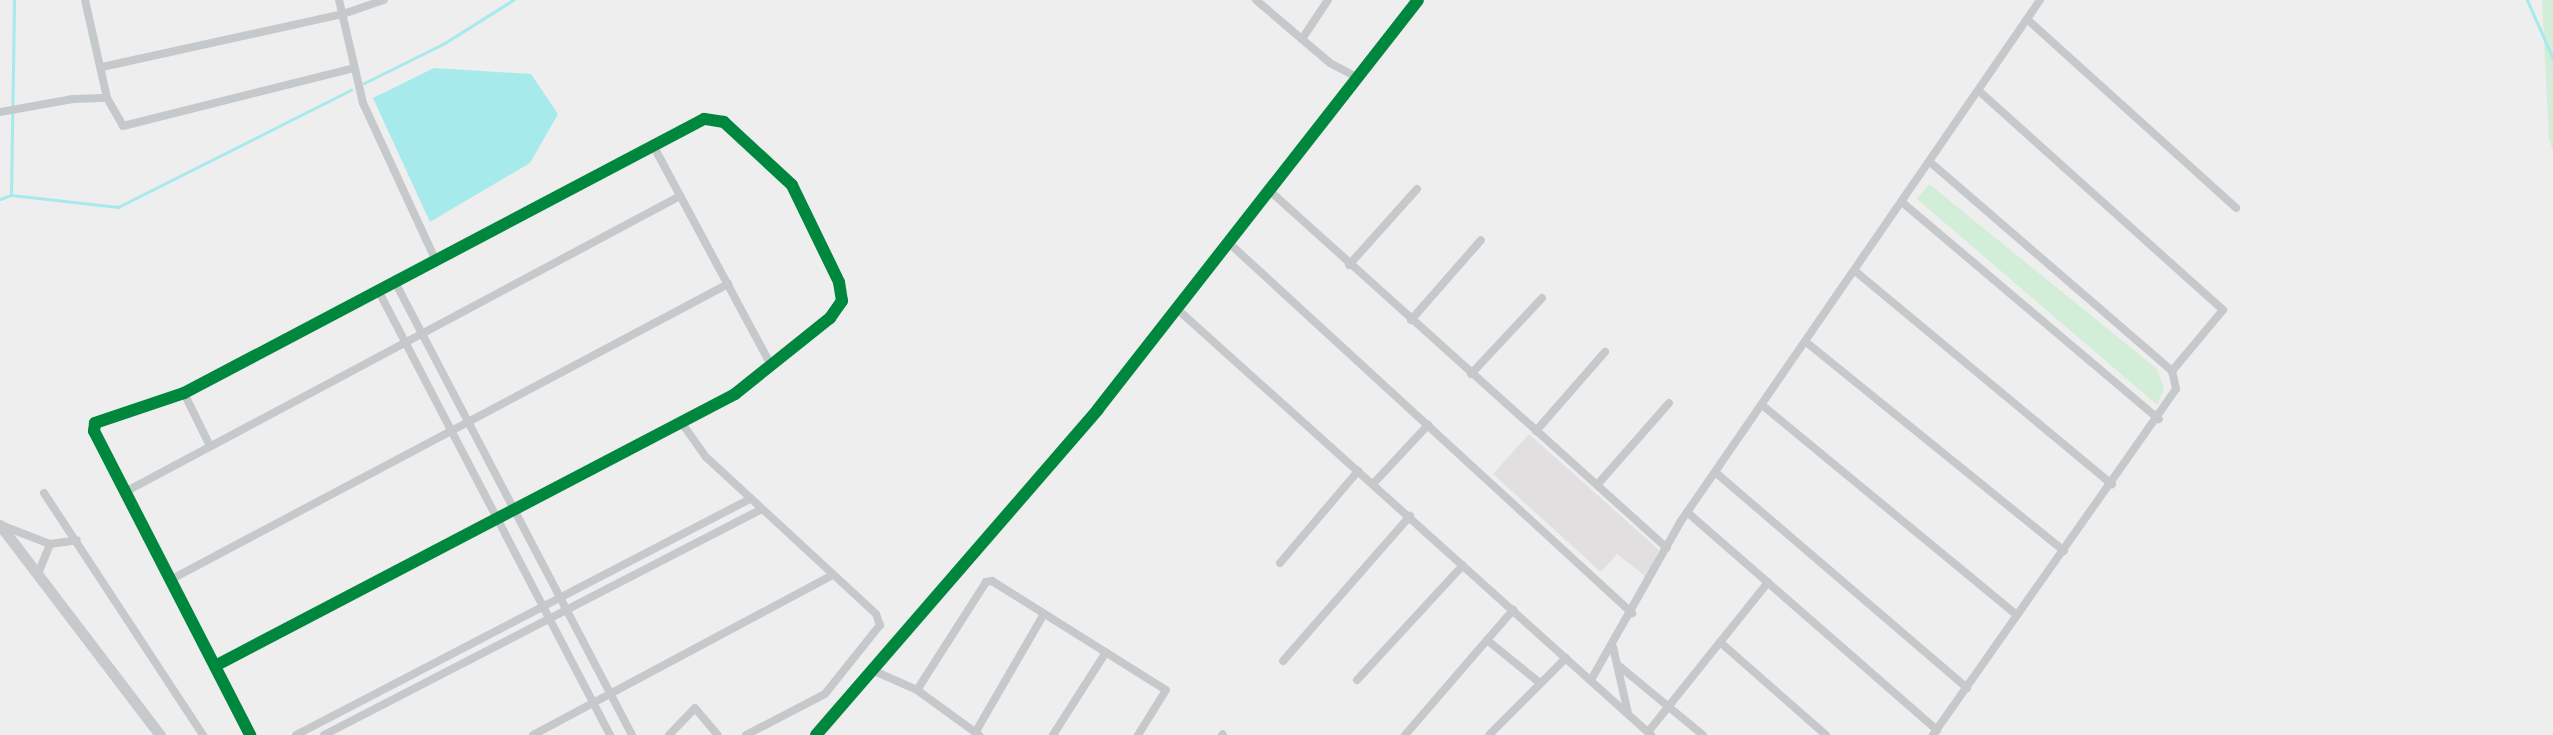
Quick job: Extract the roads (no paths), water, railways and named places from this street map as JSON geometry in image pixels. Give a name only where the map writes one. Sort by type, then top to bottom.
[{"type":"street","points":[[85,0],[107,98],[123,126],[354,68]]},
{"type":"street","points":[[339,0],[363,103],[436,261]]},
{"type":"street","points":[[102,67],[343,14],[362,2],[384,0]]},
{"type":"street","points":[[1256,0],[1302,39],[1358,78]]},
{"type":"street","points":[[1302,39],[1328,0]]},
{"type":"street","points":[[816,735],[1098,409],[1271,192],[1418,0]]},
{"type":"street","points":[[1591,680],[1613,647],[1687,512],[1903,203],[2040,0]]},
{"type":"street","points":[[2027,19],[2236,208]]},
{"type":"street","points":[[1979,91],[2223,310],[2172,371]]},
{"type":"street","points":[[0,112],[73,99],[107,98]]},
{"type":"street","points":[[215,666],[735,394],[830,318],[842,301],[839,282],[800,195],[724,122],[704,119],[184,393],[95,423],[94,431],[250,735]]},
{"type":"street","points":[[654,147],[771,365]]},
{"type":"street","points":[[1687,512],[1935,732],[2159,419],[2176,389],[2172,371],[1930,162]]},
{"type":"street","points":[[1349,265],[1417,189]]},
{"type":"street","points":[[1271,192],[1667,548]]},
{"type":"street","points":[[125,492],[680,196]]},
{"type":"street","points":[[1903,203],[2159,419]]},
{"type":"street","points":[[1411,320],[1481,240]]},
{"type":"street","points":[[1230,244],[1632,613]]},
{"type":"street","points":[[1855,271],[2112,484]]},
{"type":"street","points":[[395,282],[632,735]]},
{"type":"street","points":[[170,580],[728,284]]},
{"type":"street","points":[[378,290],[610,735]]},
{"type":"street","points":[[1471,374],[1542,298]]},
{"type":"street","points":[[1176,308],[1650,734],[1669,704],[1768,582]]},
{"type":"street","points":[[1806,342],[2064,551]]},
{"type":"street","points":[[1536,431],[1605,352]]},
{"type":"street","points":[[184,393],[210,446]]},
{"type":"street","points":[[1597,485],[1669,403]]},
{"type":"street","points":[[1762,405],[2017,615]]},
{"type":"street","points":[[681,422],[706,457],[876,614],[880,625],[825,694],[746,735]]},
{"type":"street","points":[[1373,484],[1428,425]]},
{"type":"street","points":[[1280,563],[1358,471]]},
{"type":"street","points":[[1715,472],[1967,688]]},
{"type":"street","points":[[44,493],[203,735]]},
{"type":"street","points":[[296,735],[750,499]]},
{"type":"street","points":[[324,735],[761,509]]},
{"type":"street","points":[[1283,661],[1410,516]]},
{"type":"street","points":[[0,525],[50,544],[77,540]]},
{"type":"street","points":[[0,525],[160,735]]},
{"type":"street","points":[[38,574],[50,544]]},
{"type":"street","points":[[1357,680],[1463,565]]},
{"type":"street","points":[[533,735],[833,575]]},
{"type":"street","points":[[917,690],[986,582],[1044,614],[1166,690],[1138,735]]},
{"type":"street","points":[[1405,735],[1513,610]]},
{"type":"street","points":[[872,670],[917,690],[977,734],[1044,614]]},
{"type":"street","points":[[1487,640],[1540,683]]},
{"type":"street","points":[[1720,642],[1826,735]]},
{"type":"street","points":[[1613,647],[1628,714]]},
{"type":"street","points":[[1053,735],[1106,652]]},
{"type":"street","points":[[1489,735],[1566,658]]},
{"type":"street","points":[[1618,665],[1703,735]]},
{"type":"street","points":[[669,735],[695,708],[718,735]]},
{"type":"water","points":[[434,68],[531,74],[558,114],[530,163],[430,222],[373,98]]},
{"type":"waterway","points":[[11,195],[14,0]]},
{"type":"waterway","points":[[364,83],[443,44],[513,0]]},
{"type":"waterway","points":[[2527,0],[2553,59]]},
{"type":"waterway","points":[[0,199],[11,195],[118,207],[351,90]]}]
